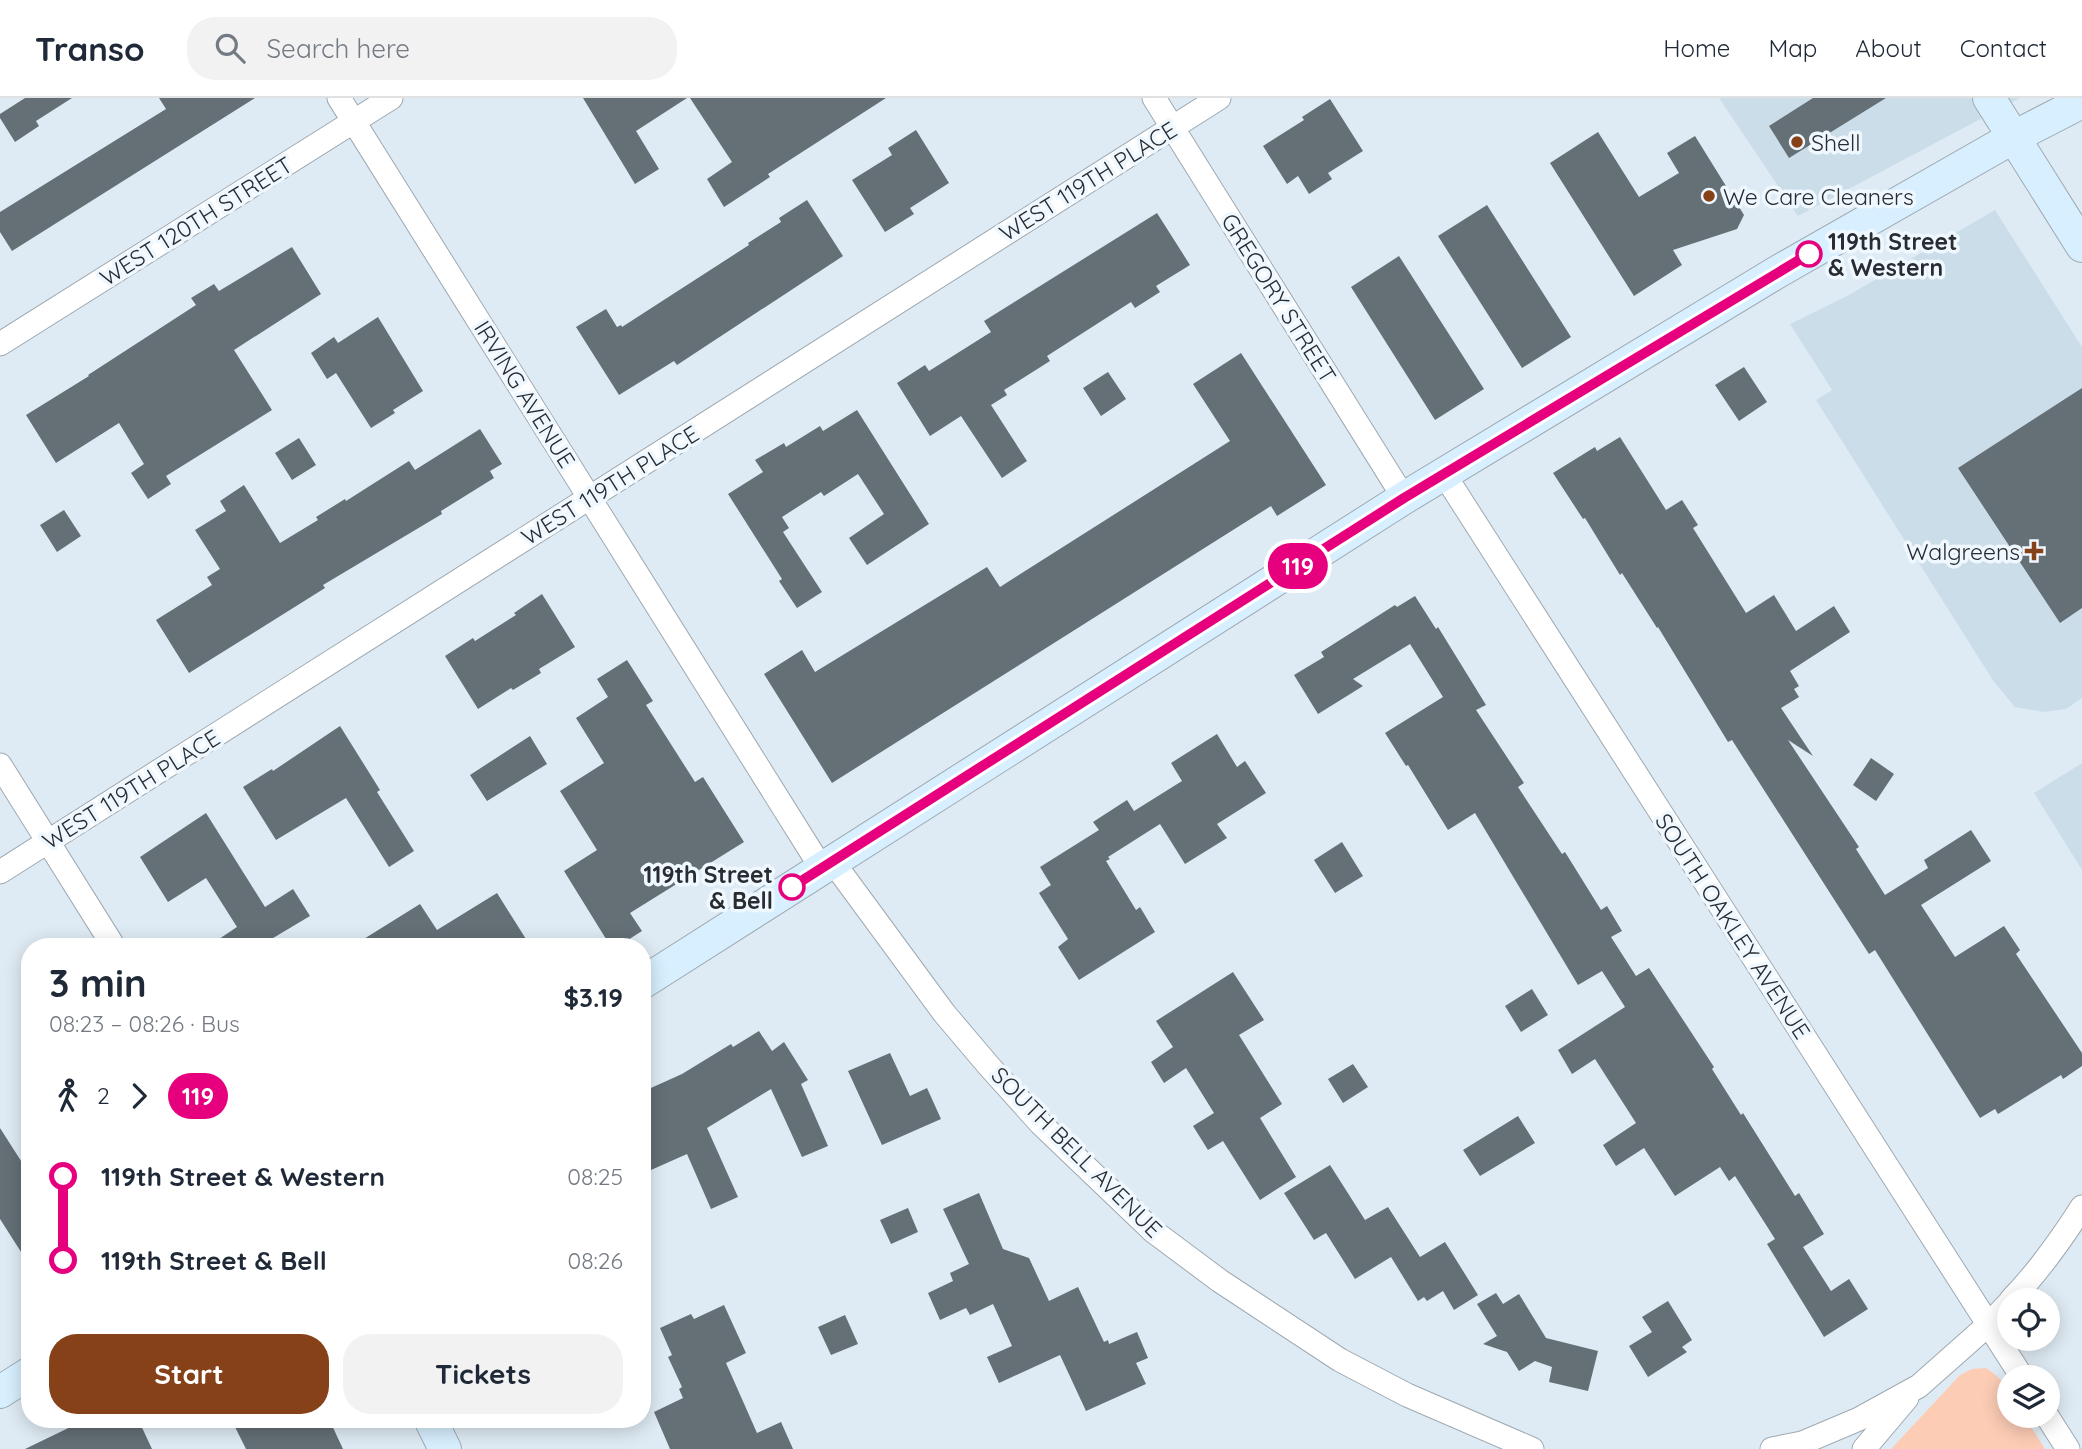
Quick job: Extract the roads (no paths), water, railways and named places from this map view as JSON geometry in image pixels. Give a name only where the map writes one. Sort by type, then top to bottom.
[{"type":"street","name":"IRVING AVENUE","points":[[339,98],[589,498],[827,865]]},
{"type":"street","name":"WEST 120TH STREET","points":[[0,344],[391,98]]},
{"type":"street","name":"GREGORY STREET","points":[[1154,98],[1404,498]]},
{"type":"street","name":"WEST 119TH PLACE","points":[[0,872],[1219,98]]},
{"type":"street","points":[[1989,98],[2082,246]]},
{"type":"street","points":[[651,977],[1404,498],[1779,271],[2014,137],[2082,102]]},
{"type":"street","name":"SOUTH OAKLEY AVENUE","points":[[1444,474],[2015,1365]]},
{"type":"street","points":[[0,765],[108,938]]},
{"type":"street","name":"SOUTH BELL AVENUE","points":[[827,865],[988,1065],[1041,1124],[1153,1231],[1220,1281],[1340,1360],[1406,1395],[1533,1448]]},
{"type":"street","points":[[2022,1288],[2059,1243],[2082,1207]]},
{"type":"street","points":[[1864,1449],[1919,1386],[1997,1315]]},
{"type":"street","points":[[0,1392],[21,1379]]},
{"type":"street","points":[[1772,1449],[1802,1443],[1859,1419],[1919,1386]]},
{"type":"street","points":[[434,1428],[445,1449]]},
{"type":"street","points":[[2055,1428],[2068,1449]]},
{"type":"place","name":"Shell","points":[[1797,142]]},
{"type":"place","name":"We Care Cleaners","points":[[1709,196]]},
{"type":"place","name":"119th Street & Western","points":[[1809,254]]},
{"type":"place","name":"Walgreens","points":[[2034,551]]},
{"type":"place","name":"119th Street & Bell","points":[[792,887]]}]
